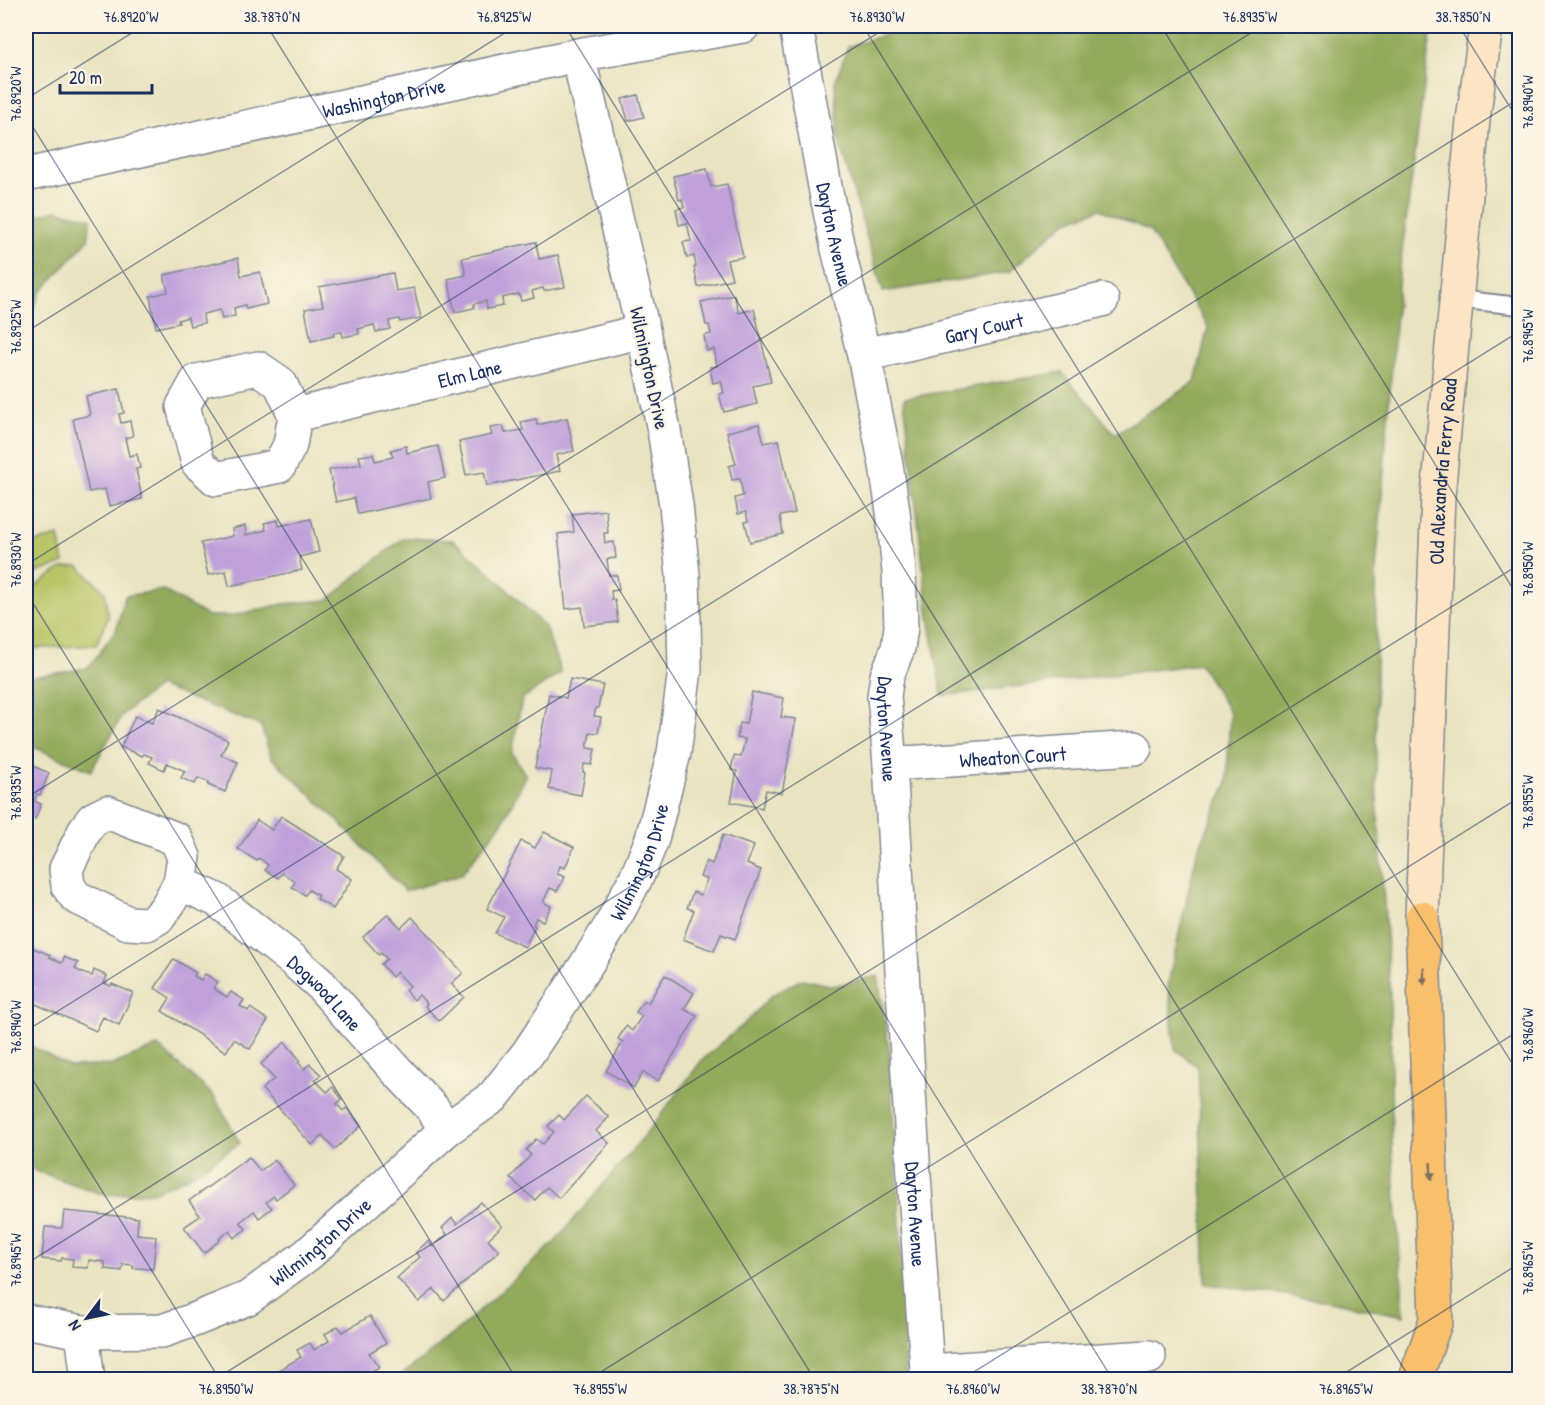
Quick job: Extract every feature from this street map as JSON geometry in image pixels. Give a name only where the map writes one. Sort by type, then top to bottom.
[{"type":"highway","points":[[1415,1380],[1436,1320],[1422,918]]},
{"type":"main road","name":"Old Alexandria Ferry Road","points":[[1422,918],[1438,496],[1473,120],[1486,26]]},
{"type":"street","name":"Washington Drive","points":[[26,175],[578,55],[743,26]]},
{"type":"street","name":"Dayton Avenue","points":[[796,26],[826,192],[864,355],[886,465],[899,572],[900,638],[887,676],[884,696],[927,1371],[1149,1357]]},
{"type":"street","name":"Wilmington Drive","points":[[26,1321],[82,1332],[162,1331],[248,1298],[308,1255],[446,1130],[493,1097],[528,1053],[611,925],[638,874],[652,839],[674,753],[685,670],[683,575],[676,505],[664,430],[644,331],[578,55]]},
{"type":"street","name":"Gary Court","points":[[864,355],[1102,300]]},
{"type":"street","name":"Elm Lane","points":[[295,415],[644,331]]},
{"type":"street","name":"Wheaton Court","points":[[890,764],[1135,748]]},
{"type":"street","name":"Dogwood Lane","points":[[180,883],[217,900],[320,984],[433,1109],[446,1130]]},
{"type":"street","points":[[82,1332],[88,1380]]},
{"type":"lane","points":[[1456,299],[1520,306]]},
{"type":"green space","points":[[922,26],[1432,26],[1399,274],[1376,571],[1376,783],[1390,995],[1392,1144],[1404,1316],[1330,1301],[1206,1284],[1198,1067],[1175,1049],[1168,984],[1197,852],[1227,784],[1230,713],[1200,664],[942,696],[928,610],[904,398],[1062,372],[1115,434],[1195,382],[1208,327],[1150,231],[1100,209],[1065,222],[1009,272],[883,292],[839,142],[835,82],[848,46]]},
{"type":"green space","points":[[56,210],[91,218],[88,240],[40,293],[26,330],[26,219]]},
{"type":"green space","points":[[59,536],[64,563],[36,573],[27,544]]},
{"type":"green space","points":[[404,538],[453,540],[491,573],[545,627],[561,673],[522,699],[512,753],[526,776],[503,821],[461,875],[405,891],[335,818],[271,757],[261,726],[159,686],[123,714],[91,771],[26,744],[26,678],[88,668],[116,630],[125,596],[163,590],[207,616],[231,616],[283,604],[328,600]]},
{"type":"green space","points":[[78,566],[105,591],[108,618],[96,645],[26,649],[26,597],[33,588],[62,568]]},
{"type":"green space","points":[[878,976],[889,1049],[900,1222],[906,1379],[397,1379],[457,1331],[555,1242],[650,1129],[702,1060],[744,1024],[772,995],[802,979],[833,986]]},
{"type":"green space","points":[[26,1043],[69,1067],[112,1065],[158,1046],[214,1096],[240,1143],[192,1175],[153,1192],[105,1195],[36,1171],[26,1162]]},
{"type":"building","points":[[638,95],[644,117],[628,121],[622,99]]},
{"type":"building","points":[[707,169],[711,187],[727,184],[743,257],[727,260],[732,279],[698,287],[694,256],[687,258],[683,242],[691,241],[687,223],[679,225],[676,209],[684,207],[682,199],[679,200],[673,176]]},
{"type":"building","points":[[536,242],[539,259],[558,255],[565,287],[532,291],[534,298],[521,301],[519,294],[502,298],[503,306],[487,309],[486,301],[474,304],[474,308],[455,312],[448,279],[466,275],[462,258]]},
{"type":"building","points":[[238,258],[241,276],[260,272],[267,304],[246,309],[245,305],[234,308],[235,316],[222,319],[220,310],[203,314],[204,323],[190,326],[188,317],[178,320],[179,323],[156,328],[150,296],[168,292],[164,275]]},
{"type":"building","points":[[393,273],[396,291],[414,288],[421,318],[400,322],[399,319],[389,321],[390,329],[376,332],[374,325],[358,329],[359,334],[343,337],[342,332],[333,333],[334,336],[311,341],[305,309],[323,306],[319,287]]},
{"type":"building","points":[[734,295],[739,313],[754,309],[771,382],[753,386],[757,404],[724,412],[719,394],[724,393],[721,381],[713,383],[710,367],[717,366],[714,349],[707,351],[704,336],[711,334],[709,325],[706,325],[701,302]]},
{"type":"building","points":[[119,389],[124,413],[119,414],[121,423],[130,421],[133,436],[125,438],[129,456],[137,454],[140,468],[136,469],[142,499],[109,506],[105,489],[89,492],[73,419],[90,415],[86,396]]},
{"type":"building","points":[[567,418],[574,451],[556,455],[560,471],[487,486],[484,472],[466,475],[459,442],[492,435],[490,428],[503,426],[505,433],[523,430],[521,422],[536,419],[537,425]]},
{"type":"building","points":[[759,424],[764,443],[779,440],[795,513],[780,516],[783,534],[750,542],[745,522],[748,521],[746,512],[738,514],[735,498],[743,496],[740,479],[732,480],[729,466],[736,464],[727,432]]},
{"type":"building","points":[[406,446],[407,453],[438,446],[445,478],[428,482],[431,498],[358,514],[354,498],[336,502],[329,470],[361,464],[359,456],[373,454],[375,461],[393,457],[391,450]]},
{"type":"building","points":[[606,510],[608,533],[604,533],[605,543],[614,542],[616,558],[607,559],[609,575],[617,575],[619,590],[611,591],[612,600],[615,600],[618,622],[584,626],[582,607],[566,609],[558,534],[574,532],[572,514]]},
{"type":"building","points":[[311,519],[319,552],[299,557],[302,570],[229,586],[226,571],[208,575],[201,543],[233,536],[232,529],[245,526],[246,535],[266,530],[264,523],[278,520],[279,526]]},
{"type":"building","points":[[570,679],[603,685],[594,716],[601,717],[598,733],[590,732],[587,748],[595,749],[592,765],[584,764],[583,772],[585,773],[581,795],[549,789],[552,771],[535,768],[549,694],[566,698]]},
{"type":"building","points":[[752,692],[784,698],[781,717],[796,719],[782,793],[766,790],[762,808],[731,802],[737,771],[731,770],[734,756],[741,757],[745,739],[737,738],[740,723],[746,724]]},
{"type":"building","points":[[159,708],[228,740],[221,755],[238,762],[225,792],[198,778],[195,784],[181,778],[185,771],[167,763],[164,770],[149,763],[152,757],[144,754],[142,756],[121,747],[135,716],[152,723]]},
{"type":"building","points":[[26,763],[49,773],[40,795],[37,794],[34,801],[41,804],[35,819],[28,816],[26,821]]},
{"type":"building","points":[[281,816],[344,856],[336,869],[352,879],[333,909],[317,899],[319,896],[309,890],[305,895],[292,887],[295,881],[282,873],[278,878],[265,870],[268,865],[259,858],[257,861],[238,849],[257,820],[272,830]]},
{"type":"building","points":[[544,832],[574,847],[565,868],[560,866],[557,874],[565,877],[557,891],[550,888],[543,902],[551,906],[543,921],[536,918],[533,925],[535,926],[525,947],[495,933],[504,917],[487,909],[521,841],[535,848]]},
{"type":"building","points":[[723,835],[754,846],[747,864],[761,870],[735,939],[721,934],[714,951],[683,939],[694,910],[687,908],[693,892],[701,895],[707,879],[700,877],[706,861],[712,864]]},
{"type":"building","points":[[388,914],[401,928],[412,917],[463,973],[451,984],[464,997],[439,1021],[425,1006],[427,1004],[419,995],[414,1000],[405,990],[410,986],[397,972],[392,977],[381,964],[387,959],[381,953],[379,955],[363,937]]},
{"type":"building","points":[[31,947],[62,963],[64,957],[78,963],[75,969],[85,974],[92,976],[94,970],[107,976],[104,983],[133,993],[119,1025],[103,1017],[96,1031],[29,1001],[35,987],[26,983],[26,959]]},
{"type":"building","points":[[174,959],[196,973],[194,976],[201,980],[205,974],[218,982],[213,988],[227,997],[231,992],[244,1000],[240,1006],[248,1011],[250,1008],[268,1020],[250,1049],[234,1039],[226,1052],[162,1011],[170,998],[155,988]]},
{"type":"building","points":[[665,975],[694,993],[684,1009],[697,1016],[658,1081],[643,1072],[634,1088],[606,1071],[623,1042],[618,1039],[626,1026],[632,1031],[642,1016],[636,1012],[644,1000],[648,1003]]},
{"type":"building","points":[[285,1042],[300,1060],[298,1062],[304,1069],[310,1064],[321,1075],[315,1080],[327,1092],[333,1087],[342,1099],[337,1104],[343,1111],[346,1108],[361,1126],[335,1149],[322,1135],[312,1145],[262,1089],[274,1079],[261,1064]]},
{"type":"building","points":[[586,1096],[609,1117],[596,1131],[609,1143],[559,1198],[547,1187],[535,1200],[510,1178],[531,1155],[526,1150],[536,1139],[543,1144],[554,1132],[548,1126],[559,1115],[564,1120]]},
{"type":"building","points":[[249,1157],[260,1171],[275,1160],[294,1185],[276,1199],[274,1196],[266,1202],[272,1208],[259,1218],[254,1211],[240,1222],[246,1229],[234,1238],[229,1231],[204,1253],[184,1227],[200,1216],[189,1201]]},
{"type":"building","points":[[481,1202],[502,1226],[488,1239],[499,1251],[444,1301],[434,1289],[419,1302],[397,1278],[420,1257],[416,1252],[428,1241],[433,1247],[447,1234],[442,1228],[452,1218],[457,1224]]},
{"type":"building","points":[[64,1211],[138,1218],[137,1234],[156,1236],[153,1269],[133,1268],[133,1265],[123,1264],[122,1271],[105,1269],[105,1262],[89,1260],[88,1268],[72,1267],[73,1259],[62,1258],[61,1261],[42,1259],[45,1227],[62,1228]]},
{"type":"building","points":[[370,1316],[386,1343],[369,1353],[379,1367],[357,1380],[278,1380],[274,1373],[301,1357],[297,1350],[310,1343],[314,1350],[329,1341],[325,1334],[338,1326],[343,1332]]}]
